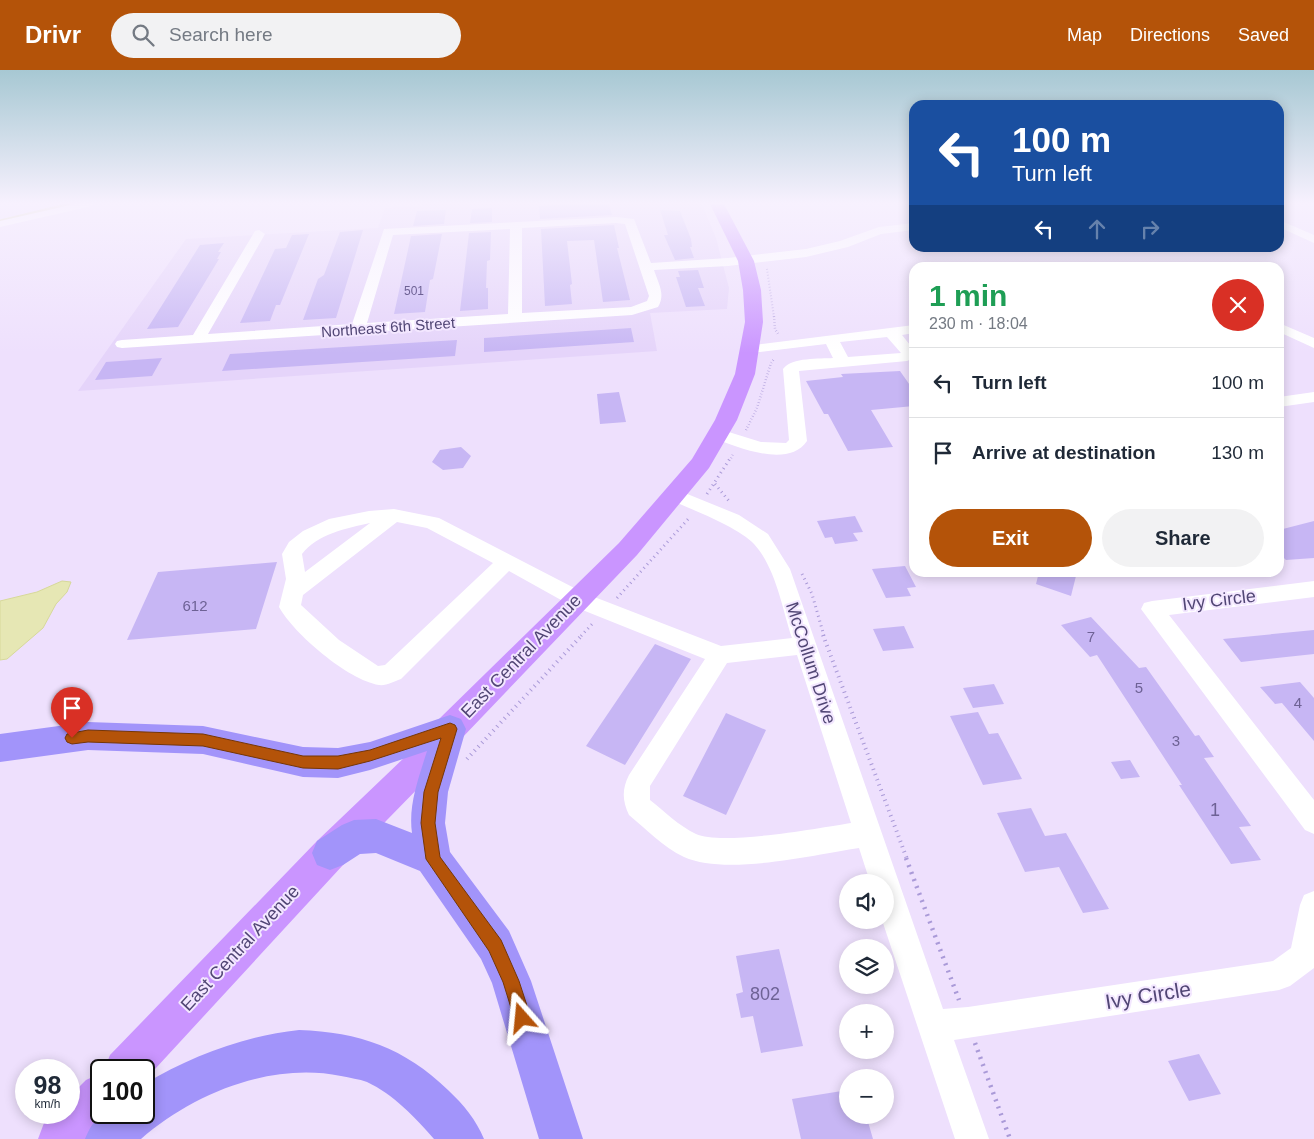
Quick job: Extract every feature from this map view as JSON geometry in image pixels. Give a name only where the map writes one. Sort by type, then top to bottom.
[{"type":"highway","points":[[0,748],[88,736],[203,740],[303,762],[338,762],[370,756],[450,729]]},
{"type":"highway","points":[[450,729],[431,792],[428,823],[433,859],[495,946],[510,981],[561,1139]]},
{"type":"highway","points":[[330,853],[354,837],[376,836],[433,859]]},
{"type":"highway","points":[[155,1102],[178,1088],[221,1068],[261,1056],[302,1050],[342,1054],[379,1065],[409,1084],[436,1107],[462,1139]]},
{"type":"highway","points":[[107,1139],[125,1124]]},
{"type":"main road","name":"East Central Avenue","points":[[135,1059],[330,853],[418,766],[450,729],[576,599],[628,549],[700,463],[719,434],[745,374],[751,349],[754,322],[752,290],[746,261],[742,254]]},
{"type":"main road","points":[[60,1139],[90,1107]]},
{"type":"street","points":[[198,339],[247,254]]},
{"type":"street","points":[[358,329],[381,254]]},
{"type":"street","points":[[515,318],[516,254]]},
{"type":"street","points":[[642,254],[647,267],[746,261],[799,254]]},
{"type":"street","name":"Northeast 6th Street","points":[[122,344],[632,311],[653,304],[656,296],[647,267]]},
{"type":"street","points":[[1284,329],[1314,344]]},
{"type":"street","points":[[751,349],[909,330]]},
{"type":"street","points":[[719,434],[740,442],[779,450],[790,449],[798,441],[791,369],[797,366],[902,358],[909,355],[904,346],[891,332]]},
{"type":"street","points":[[831,340],[843,362]]},
{"type":"street","points":[[1284,401],[1314,398]]},
{"type":"street","name":"McCollum Drive","points":[[675,495],[732,520],[761,538],[780,569],[881,874]]},
{"type":"street","points":[[507,561],[393,672],[385,675],[372,673],[345,656],[309,628],[290,606],[296,580],[292,554],[296,548],[310,536],[336,524],[369,517],[394,515],[432,523],[507,561],[576,599],[606,609],[720,656],[779,647],[806,646]]},
{"type":"street","points":[[295,590],[394,515]]},
{"type":"street","name":"Ivy Circle","points":[[1314,589],[1152,608],[1314,821]]},
{"type":"street","points":[[720,656],[638,783],[636,793],[638,806],[694,848],[728,852],[867,834]]},
{"type":"street","name":"Ivy Circle","points":[[934,1025],[978,1021],[1279,975],[1304,957],[1314,906]]},
{"type":"street","points":[[894,912],[972,1139]]},
{"type":"shaded area","points":[[175,254],[720,254],[729,288],[727,309],[650,313],[657,351],[78,391]]},
{"type":"shaded area","points":[[62,581],[71,582],[67,592],[56,604],[43,628],[7,659],[0,660],[0,601],[37,592]]},
{"type":"building","points":[[194,254],[220,254],[217,259],[219,259],[178,327],[147,329]]},
{"type":"building","points":[[273,254],[301,254],[280,305],[276,305],[270,321],[240,323]]},
{"type":"building","points":[[332,254],[356,254],[336,318],[303,320],[318,279],[324,275]]},
{"type":"building","points":[[407,254],[438,254],[433,279],[430,280],[425,312],[394,314]]},
{"type":"building","points":[[467,254],[490,254],[490,260],[487,261],[486,288],[488,288],[488,309],[460,311]]},
{"type":"building","points":[[542,254],[568,254],[572,304],[545,306]]},
{"type":"building","points":[[596,254],[618,254],[630,300],[603,302]]},
{"type":"building","points":[[672,254],[693,254],[694,258],[675,260]]},
{"type":"building","points":[[698,270],[704,288],[698,288],[705,306],[686,307],[676,277],[680,277],[678,271]]},
{"type":"building","points":[[631,328],[634,342],[484,352],[484,338]]},
{"type":"building","points":[[457,340],[455,356],[222,371],[230,354]]},
{"type":"building","points":[[162,358],[152,376],[95,380],[106,362]]},
{"type":"building","points":[[900,371],[909,384],[909,406],[871,410],[893,447],[848,451],[828,414],[824,414],[806,381],[843,377],[841,374]]},
{"type":"building","points":[[619,392],[626,422],[600,424],[597,394]]},
{"type":"building","points":[[461,447],[471,456],[463,468],[443,470],[432,462],[440,450]]},
{"type":"building","points":[[855,516],[863,532],[853,533],[858,541],[835,544],[832,537],[825,538],[817,521]]},
{"type":"building","points":[[1314,521],[1314,558],[1286,560],[1284,558],[1284,529]]},
{"type":"building","points":[[277,562],[256,629],[127,640],[158,572]]},
{"type":"building","points":[[905,566],[909,577],[916,587],[907,588],[911,596],[886,598],[872,569]]},
{"type":"building","points":[[1038,577],[1076,577],[1071,596],[1036,584]]},
{"type":"building","points":[[1091,617],[1139,668],[1146,667],[1195,736],[1199,735],[1214,757],[1204,758],[1251,826],[1239,827],[1261,860],[1231,864],[1097,655],[1090,657],[1061,625]]},
{"type":"building","points":[[904,626],[914,648],[883,651],[873,629]]},
{"type":"building","points":[[1314,630],[1314,654],[1241,662],[1223,639]]},
{"type":"building","points":[[655,644],[691,659],[625,765],[586,746]]},
{"type":"building","points":[[1300,682],[1314,698],[1314,741],[1282,703],[1275,704],[1260,687]]},
{"type":"building","points":[[994,684],[1004,704],[973,708],[963,688]]},
{"type":"building","points":[[978,712],[989,734],[998,733],[1022,779],[983,785],[950,716]]},
{"type":"building","points":[[726,713],[766,730],[726,815],[683,796]]},
{"type":"building","points":[[1130,760],[1140,777],[1121,779],[1111,762]]},
{"type":"building","points":[[1031,808],[1045,836],[1066,833],[1109,909],[1083,913],[1059,867],[1025,872],[997,813]]},
{"type":"building","points":[[779,949],[803,1046],[761,1053],[753,1016],[741,1018],[736,994],[743,992],[736,956]]},
{"type":"building","points":[[1199,1054],[1221,1094],[1189,1101],[1168,1061]]},
{"type":"building","points":[[839,1091],[839,1124],[869,1124],[873,1139],[801,1139],[792,1099]]},
{"type":"route","points":[[72,738],[88,736],[203,740],[303,762],[338,762],[370,756],[450,729],[431,792],[428,823],[433,859],[495,946],[510,981],[522,1018]]}]
